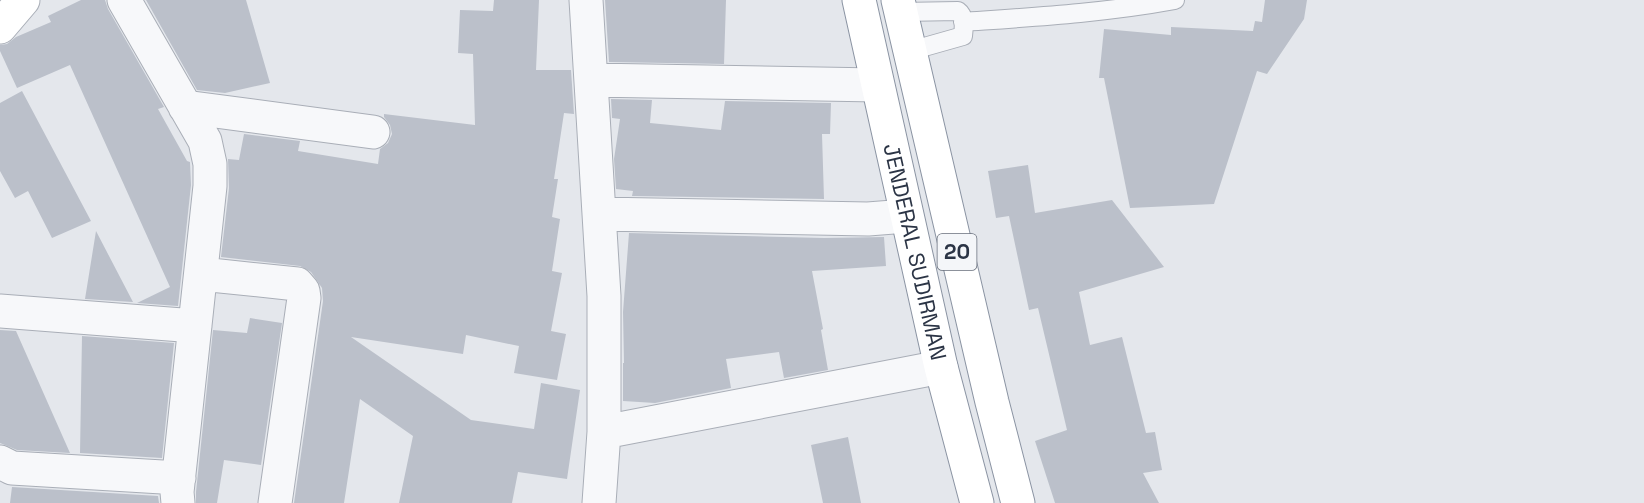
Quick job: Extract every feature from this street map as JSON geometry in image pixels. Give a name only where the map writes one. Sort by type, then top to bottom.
[{"type":"highway","name":"JENDERAL SUDIRMAN","points":[[859,0],[906,216],[977,503]]},
{"type":"highway","name":"JENDERAL SUDIRMAN","points":[[899,6],[1018,503]]},
{"type":"street","points":[[0,462],[12,468],[179,491],[210,186],[210,164],[205,141],[124,0]]},
{"type":"street","points":[[586,0],[604,296],[604,432],[599,503]]},
{"type":"street","points":[[591,80],[877,85]]},
{"type":"street","points":[[185,107],[372,132]]},
{"type":"street","points":[[599,214],[868,219],[906,216]]},
{"type":"street","points":[[201,274],[297,284],[303,291],[275,503]]},
{"type":"street","points":[[0,311],[195,326]]},
{"type":"street","points":[[604,432],[942,367]]},
{"type":"lane","points":[[963,22],[1057,16],[1175,0]]},
{"type":"lane","points":[[899,6],[961,13],[963,36],[910,51]]},
{"type":"building","points":[[81,0],[105,0],[164,107],[158,109],[187,161],[190,162],[191,185],[178,306],[137,303],[170,287],[70,65],[17,88],[0,51],[0,45],[7,44],[16,37],[51,22],[48,16]]},
{"type":"building","points":[[146,0],[246,0],[270,83],[225,93],[197,90]]},
{"type":"building","points":[[494,0],[539,0],[536,70],[571,70],[574,114],[564,113],[554,179],[558,179],[552,217],[560,219],[552,271],[562,273],[551,331],[566,334],[557,380],[514,373],[519,346],[466,335],[463,354],[351,337],[471,420],[534,429],[541,383],[580,390],[567,479],[518,472],[512,503],[399,503],[413,436],[360,399],[344,503],[294,503],[323,301],[322,288],[311,272],[300,266],[221,257],[229,188],[228,159],[239,160],[244,134],[300,141],[298,151],[378,164],[380,149],[388,143],[392,134],[384,114],[475,125],[473,54],[458,53],[460,10],[493,11]]},
{"type":"building","points":[[605,0],[726,0],[724,64],[609,62]]},
{"type":"building","points":[[1265,0],[1307,0],[1304,19],[1267,74],[1257,71],[1214,204],[1130,208],[1104,78],[1099,78],[1104,29],[1171,35],[1171,27],[1253,31],[1255,21],[1262,22]]},
{"type":"building","points":[[22,91],[91,221],[52,238],[28,191],[15,198],[0,171],[0,103]]},
{"type":"building","points":[[611,99],[652,100],[650,123],[721,130],[725,101],[831,103],[830,134],[822,134],[824,199],[632,196],[633,191],[616,189],[614,159],[620,119],[612,118]]},
{"type":"building","points":[[1028,165],[1035,213],[1112,200],[1164,267],[1079,292],[1090,345],[1122,337],[1146,433],[1155,432],[1162,470],[1143,473],[1159,503],[1055,503],[1035,441],[1067,430],[1038,308],[1029,310],[1009,216],[996,218],[988,171]]},
{"type":"building","points":[[96,231],[133,302],[85,299]]},
{"type":"building","points":[[629,233],[824,238],[884,237],[886,266],[812,271],[828,370],[784,378],[779,352],[726,359],[731,388],[655,403],[623,401],[623,312]]},
{"type":"building","points":[[250,318],[282,323],[261,465],[224,460],[217,503],[196,503],[213,330],[247,333]]},
{"type":"building","points":[[0,330],[16,331],[70,453],[17,450],[0,443]]},
{"type":"building","points":[[82,336],[174,343],[162,458],[80,453]]},
{"type":"building","points":[[848,437],[861,503],[823,503],[811,445]]},
{"type":"building","points":[[12,487],[158,496],[159,503],[10,503]]}]
